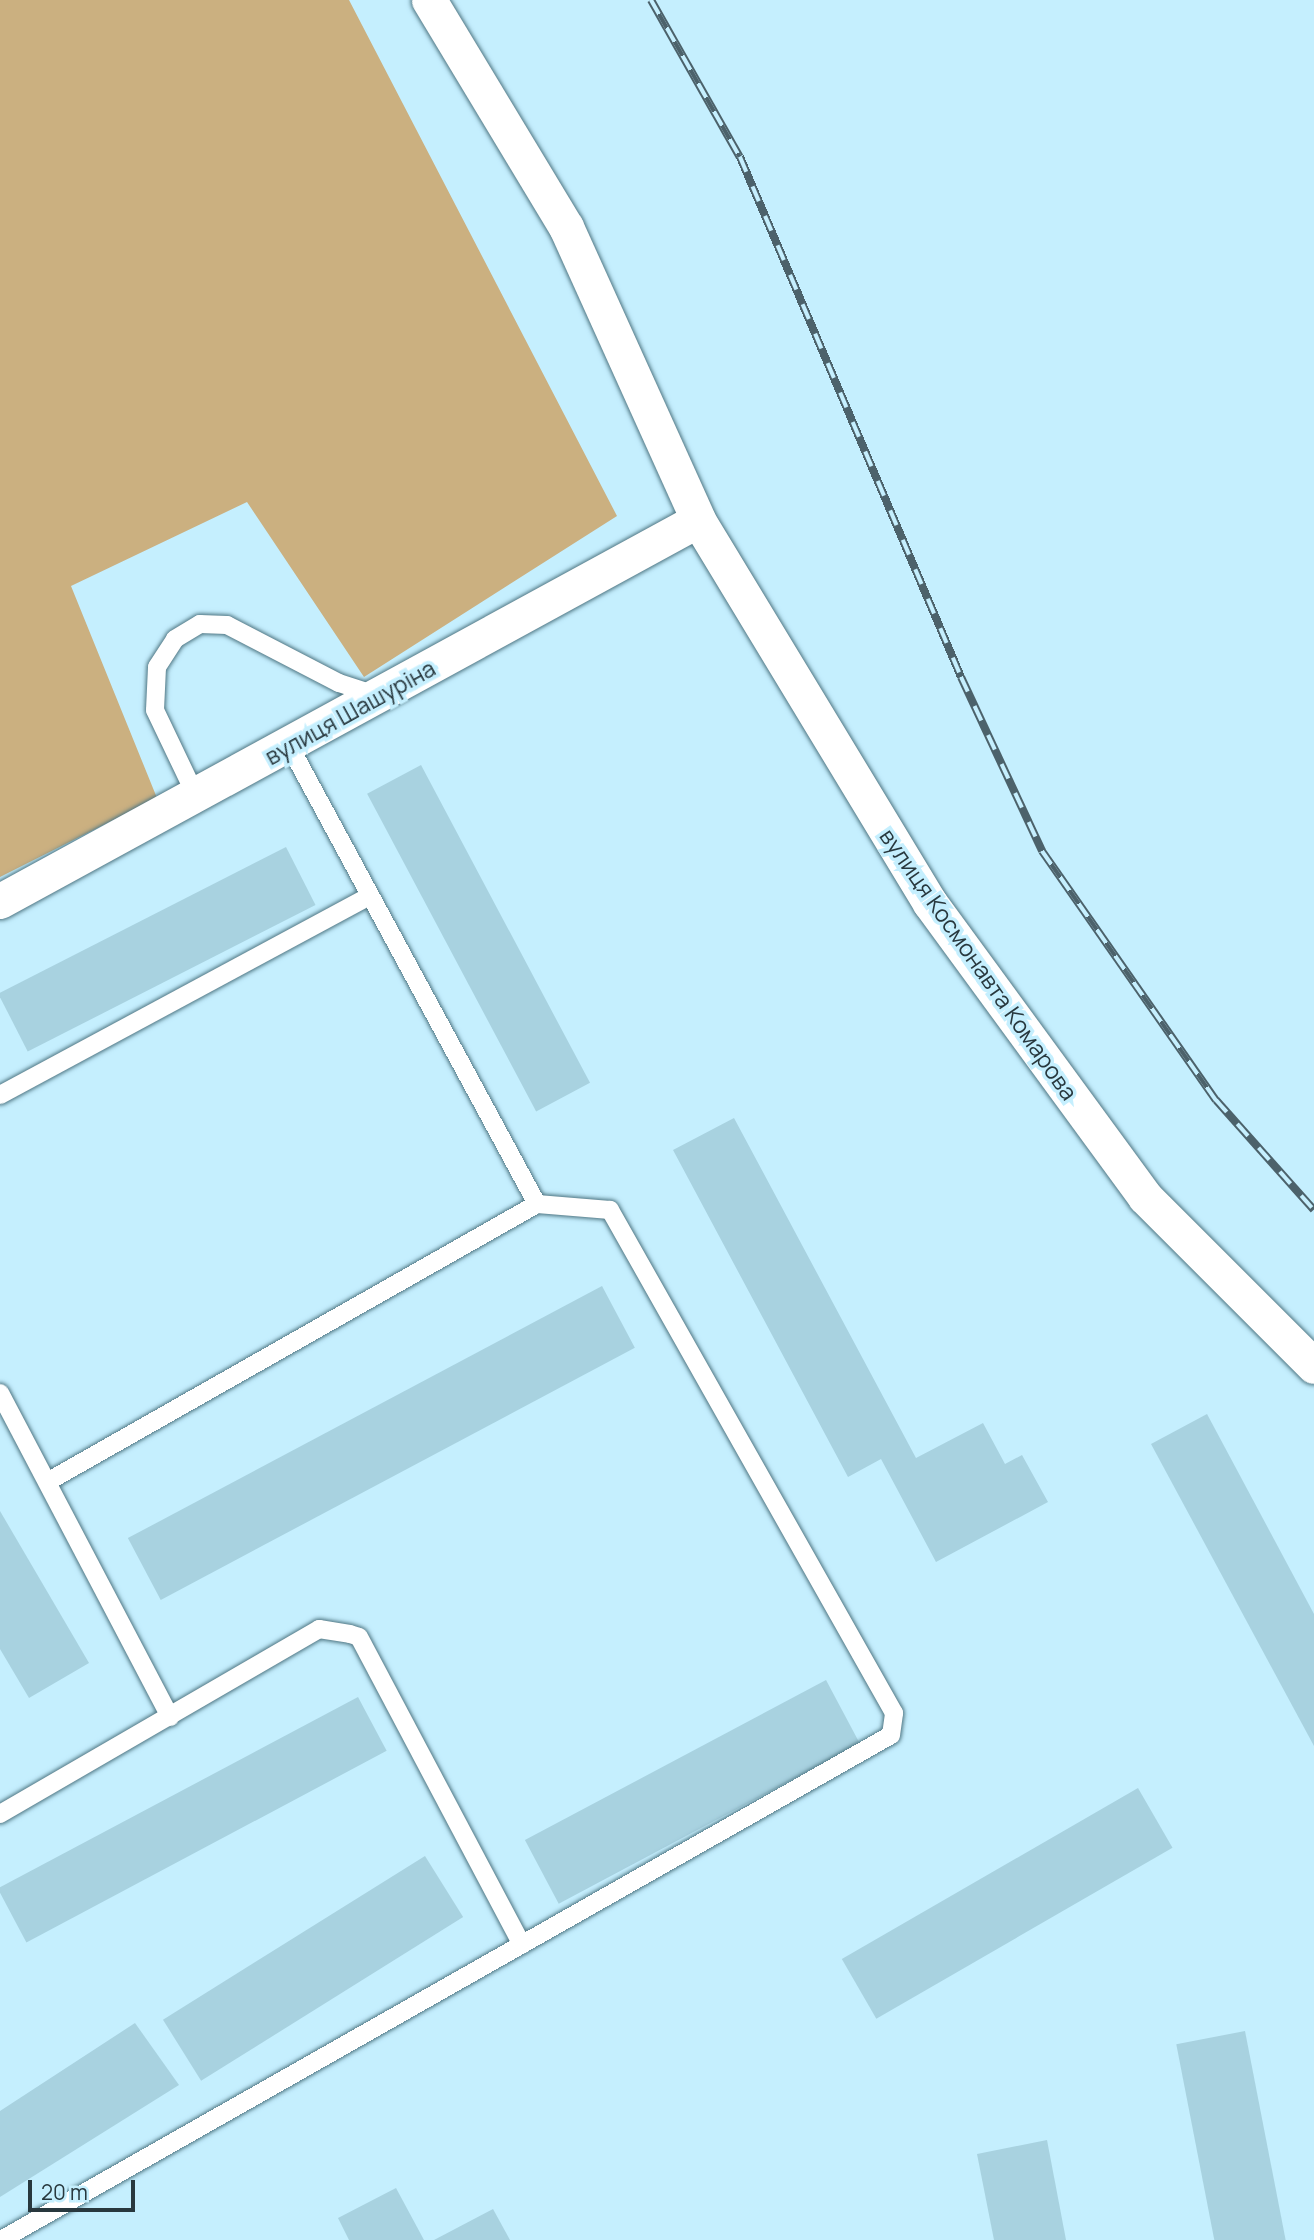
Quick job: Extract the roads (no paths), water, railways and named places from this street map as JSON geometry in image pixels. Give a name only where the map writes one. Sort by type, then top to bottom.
[{"type":"street","name":"вулиця Космонавта Комарова","points":[[429,0],[566,227],[698,520],[930,903],[1145,1197],[1314,1366]]},
{"type":"street","name":"вулиця Шашуріна","points":[[0,901],[698,520]]},
{"type":"lane","points":[[196,796],[156,710],[157,667],[175,639],[200,624],[227,625],[339,683],[379,696]]},
{"type":"lane","points":[[289,745],[537,1205]]},
{"type":"lane","points":[[0,1095],[370,896]]},
{"type":"lane","points":[[1,2240],[891,1735],[894,1713],[610,1210],[537,1205],[47,1482]]},
{"type":"lane","points":[[0,1393],[170,1717]]},
{"type":"lane","points":[[0,1814],[319,1629],[359,1637],[522,1945]]},
{"type":"railway","points":[[651,0],[740,157],[961,677],[1042,851],[1216,1100],[1314,1210]]}]
